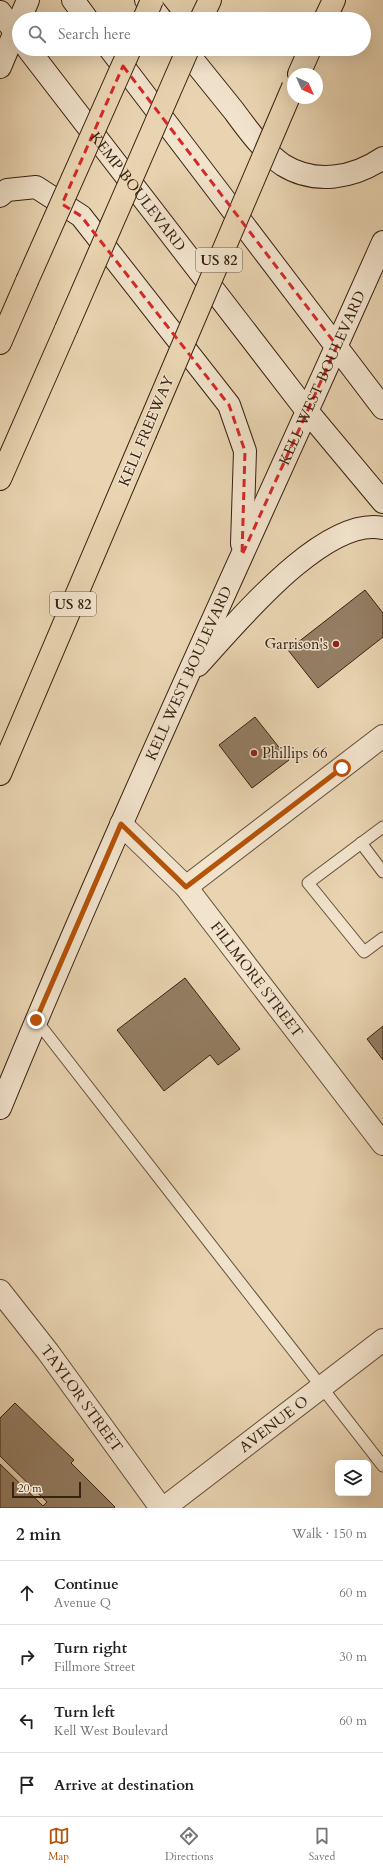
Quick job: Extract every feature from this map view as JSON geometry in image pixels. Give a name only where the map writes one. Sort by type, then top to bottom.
[{"type":"highway","points":[[147,12],[152,0]]},
{"type":"highway","points":[[205,12],[210,0]]},
{"type":"highway","points":[[328,12],[334,0]]},
{"type":"highway","points":[[0,343],[127,56]]},
{"type":"highway","points":[[0,479],[185,56]]},
{"type":"highway","name":"KELL FREEWAY","points":[[301,68],[307,56]]},
{"type":"highway","name":"KELL FREEWAY","points":[[0,774],[287,101]]},
{"type":"main road","points":[[24,12],[28,0]]},
{"type":"main road","points":[[73,0],[82,12]]},
{"type":"main road","points":[[146,0],[155,12]]},
{"type":"main road","points":[[0,12],[12,23]]},
{"type":"main road","points":[[0,67],[12,41]]},
{"type":"main road","name":"KEMP BOULEVARD","points":[[33,56],[307,411],[383,502]]},
{"type":"main road","points":[[115,56],[383,408]]},
{"type":"main road","points":[[190,56],[259,144],[283,165],[301,174],[318,177],[336,177],[354,173],[373,165],[383,158]]},
{"type":"main road","points":[[0,196],[7,190],[36,187],[81,216],[229,405],[245,451],[242,555]]},
{"type":"main road","name":"KELL WEST BOULEVARD","points":[[0,1108],[36,1020],[186,677],[383,242]]},
{"type":"main road","points":[[186,677],[276,581],[321,546],[346,533],[374,526],[383,528]]},
{"type":"main road","points":[[186,887],[383,736]]},
{"type":"main road","name":"FILLMORE STREET","points":[[121,824],[186,887],[383,1144]]},
{"type":"main road","name":"TAYLOR STREET","points":[[0,1291],[48,1352],[163,1508]]},
{"type":"main road","name":"AVENUE O","points":[[163,1508],[383,1340]]},
{"type":"lane","points":[[383,827],[308,883],[364,952],[383,938]]},
{"type":"lane","points":[[361,843],[383,872]]},
{"type":"lane","points":[[36,1020],[383,1466]]},
{"type":"highlighted area","points":[[123,66],[337,346],[242,555],[245,451],[229,405],[81,216],[62,204]]},
{"type":"building","name":"Garrison's","points":[[365,590],[383,613],[383,637],[318,688],[288,650]]},
{"type":"building","name":"Phillips 66","points":[[255,717],[289,760],[252,788],[219,745]]},
{"type":"building","points":[[185,978],[240,1049],[218,1065],[210,1055],[164,1091],[117,1030]]},
{"type":"building","points":[[383,1026],[383,1060],[367,1039]]},
{"type":"building","points":[[15,1403],[74,1460],[71,1463],[115,1507],[114,1508],[0,1508],[0,1464],[43,1506],[47,1502],[0,1456],[0,1418]]},
{"type":"place","name":"Garrison's","points":[[336,644]]},
{"type":"place","name":"Phillips 66","points":[[254,753]]},
{"type":"route","points":[[36,1020],[121,824],[186,887],[342,768]]}]
